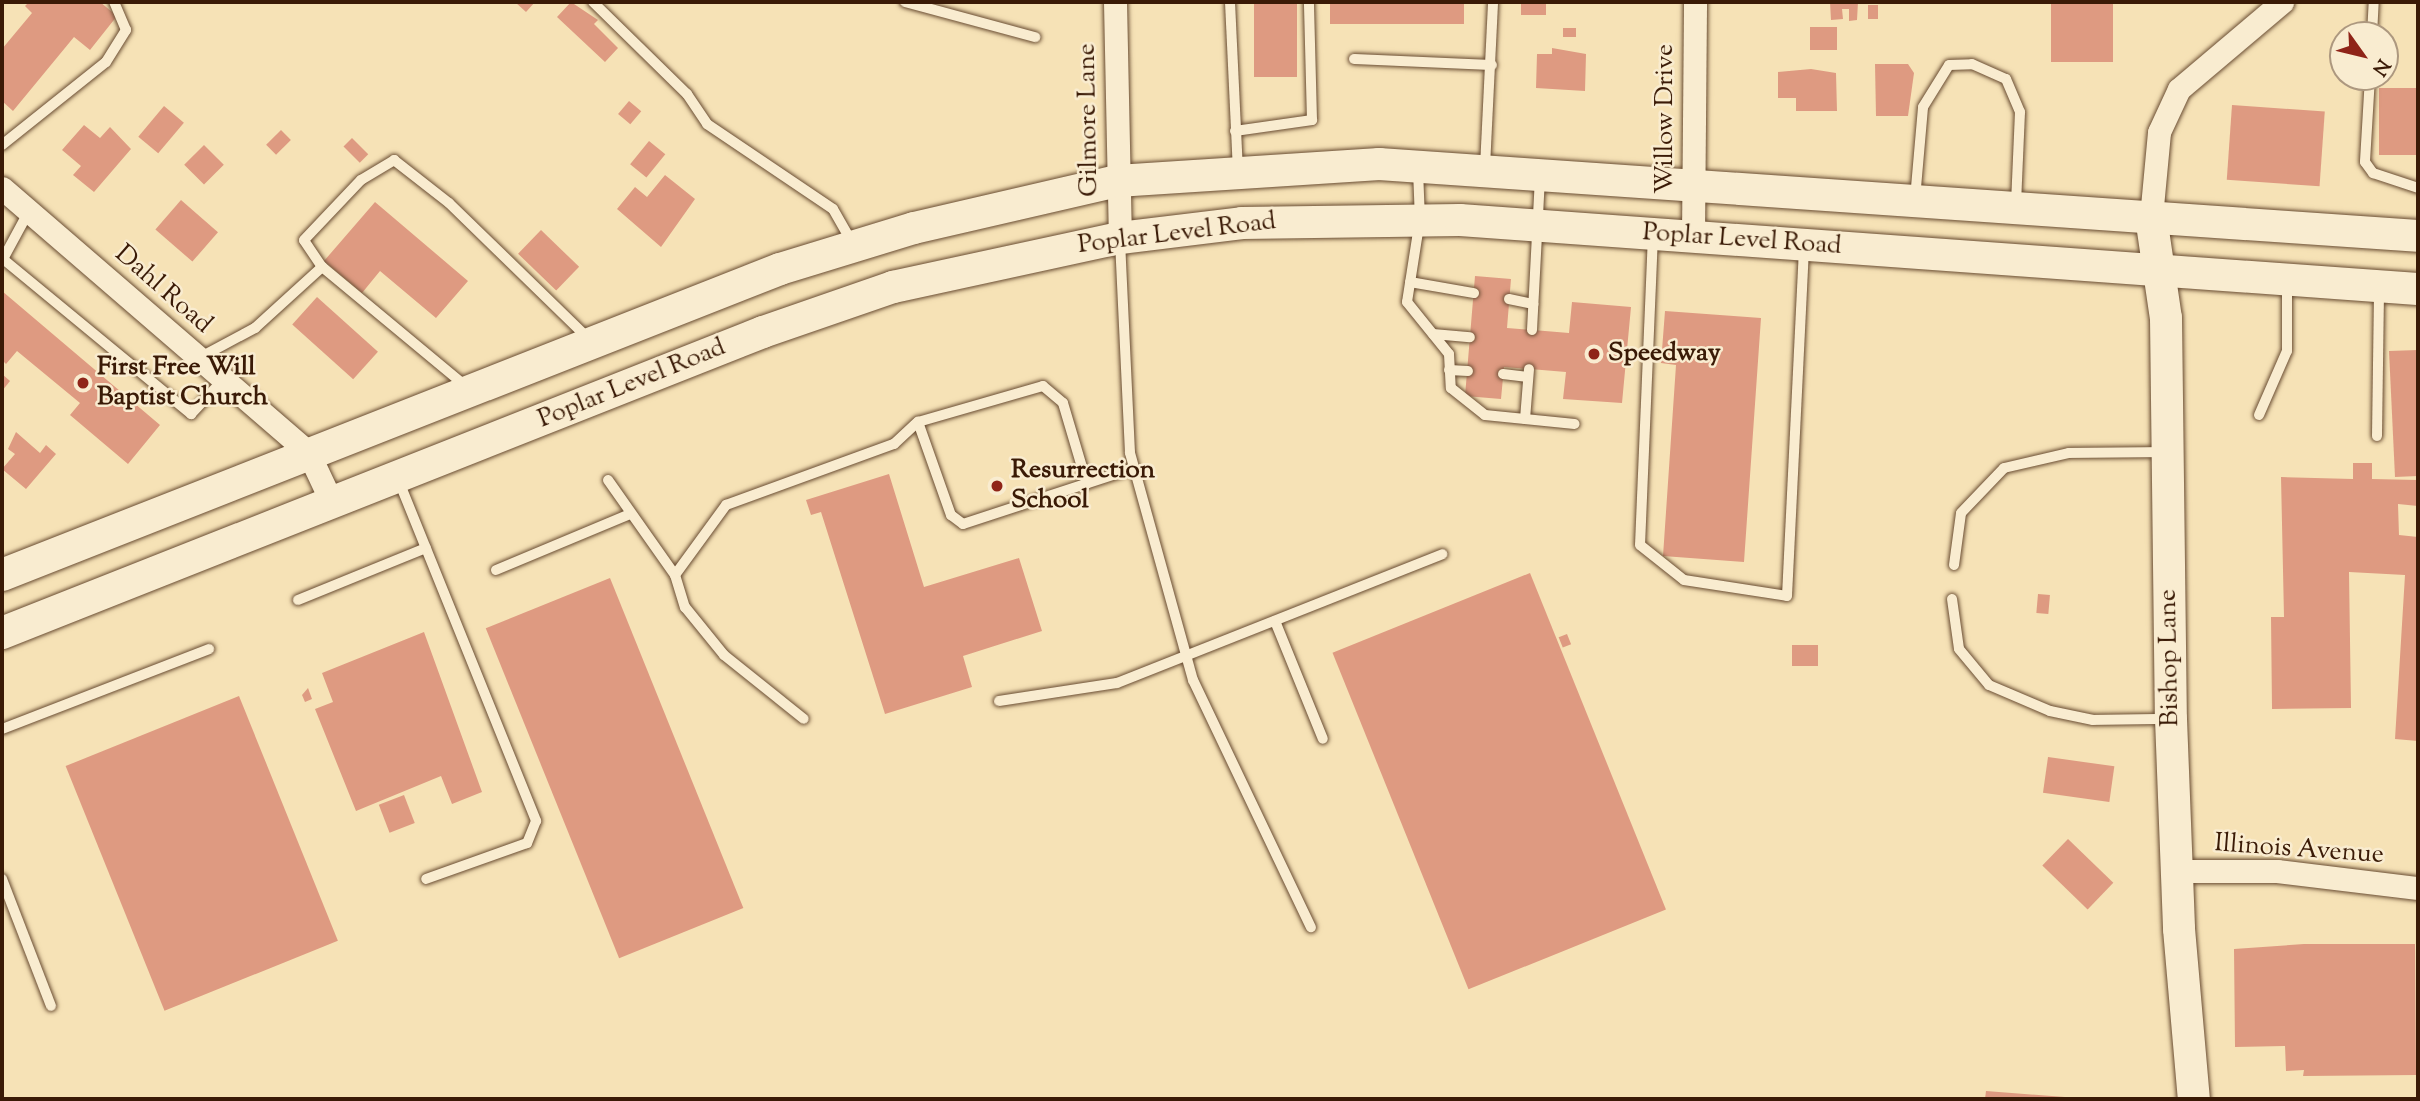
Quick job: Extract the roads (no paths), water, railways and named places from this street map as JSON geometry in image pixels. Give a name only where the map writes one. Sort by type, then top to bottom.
[{"type":"main road","name":"Poplar Level Road","points":[[2,575],[308,452],[593,342],[854,246],[1117,181],[1418,166],[1695,183],[2418,236]]},
{"type":"main road","name":"Bishop Lane","points":[[2151,217],[2159,271],[2168,452],[2171,719],[2177,872],[2194,1099]]},
{"type":"main road","name":"Poplar Level Road","points":[[2,633],[397,477],[893,287],[1119,238],[1242,223],[1420,219],[1539,225],[2418,289]]},
{"type":"street","name":"Gilmore Lane","points":[[1115,2],[1119,238]]},
{"type":"street","name":"Willow Drive","points":[[1693,236],[1695,2]]},
{"type":"street","points":[[2151,217],[2157,144],[2179,89],[2282,2]]},
{"type":"street","name":"Dahl Road","points":[[2,188],[308,452],[331,503]]},
{"type":"street","name":"Illinois Avenue","points":[[2177,872],[2277,871],[2418,888]]},
{"type":"lane","points":[[2,145],[106,62],[126,30],[114,2]]},
{"type":"lane","points":[[593,2],[687,94],[707,124],[833,209],[854,246]]},
{"type":"lane","points":[[905,2],[1035,37]]},
{"type":"lane","points":[[1230,2],[1238,173]]},
{"type":"lane","points":[[1235,131],[1311,120],[1309,2]]},
{"type":"lane","points":[[1485,170],[1493,2]]},
{"type":"lane","points":[[2373,21],[2374,2]]},
{"type":"lane","points":[[1354,59],[1492,65]]},
{"type":"lane","points":[[1915,199],[1922,117],[1933,83],[1949,65],[1972,64],[2006,79],[2020,112],[2016,206]]},
{"type":"lane","points":[[2369,91],[2365,162],[2374,173],[2418,188]]},
{"type":"lane","points":[[470,390],[322,267],[303,240],[361,180],[394,160],[449,203],[593,342]]},
{"type":"lane","points":[[1418,166],[1420,219],[1407,302],[1449,354],[1451,388],[1485,415],[1575,425]]},
{"type":"lane","points":[[1531,330],[1540,173]]},
{"type":"lane","points":[[29,211],[3,259],[191,414],[223,380]]},
{"type":"lane","points":[[1653,233],[1640,545],[1684,580],[1787,596],[1804,244]]},
{"type":"lane","points":[[1119,238],[1134,468],[1186,656],[1311,927]]},
{"type":"lane","points":[[198,359],[255,328],[322,267]]},
{"type":"lane","points":[[2259,415],[2287,351],[2287,280]]},
{"type":"lane","points":[[1410,282],[1474,293]]},
{"type":"lane","points":[[2377,436],[2379,286]]},
{"type":"lane","points":[[1509,299],[1533,304]]},
{"type":"lane","points":[[1433,334],[1470,337]]},
{"type":"lane","points":[[1449,370],[1468,371]]},
{"type":"lane","points":[[1503,374],[1528,373],[1525,419]]},
{"type":"lane","points":[[675,575],[726,505],[894,444],[918,422],[1043,386],[1063,403],[1087,484]]},
{"type":"lane","points":[[918,422],[951,516],[963,524],[1134,468]]},
{"type":"lane","points":[[1954,565],[1961,513],[2004,468],[2069,453],[2168,452]]},
{"type":"lane","points":[[397,477],[536,821],[527,843],[426,879]]},
{"type":"lane","points":[[608,480],[629,514],[675,575],[685,607],[724,655],[804,719]]},
{"type":"lane","points":[[496,570],[629,514]]},
{"type":"lane","points":[[298,600],[426,548]]},
{"type":"lane","points":[[999,701],[1117,683],[1442,554]]},
{"type":"lane","points":[[1952,598],[1959,649],[1989,685],[2050,711],[2092,720],[2171,719]]},
{"type":"lane","points":[[1275,621],[1323,740]]},
{"type":"lane","points":[[2,729],[209,649]]},
{"type":"lane","points":[[2,879],[51,1006]]},
{"type":"place","name":"Speedway","points":[[1594,354]]},
{"type":"place","name":"First Free Will Baptist Church","points":[[83,383]]},
{"type":"place","name":"Resurrection School","points":[[997,486]]}]
